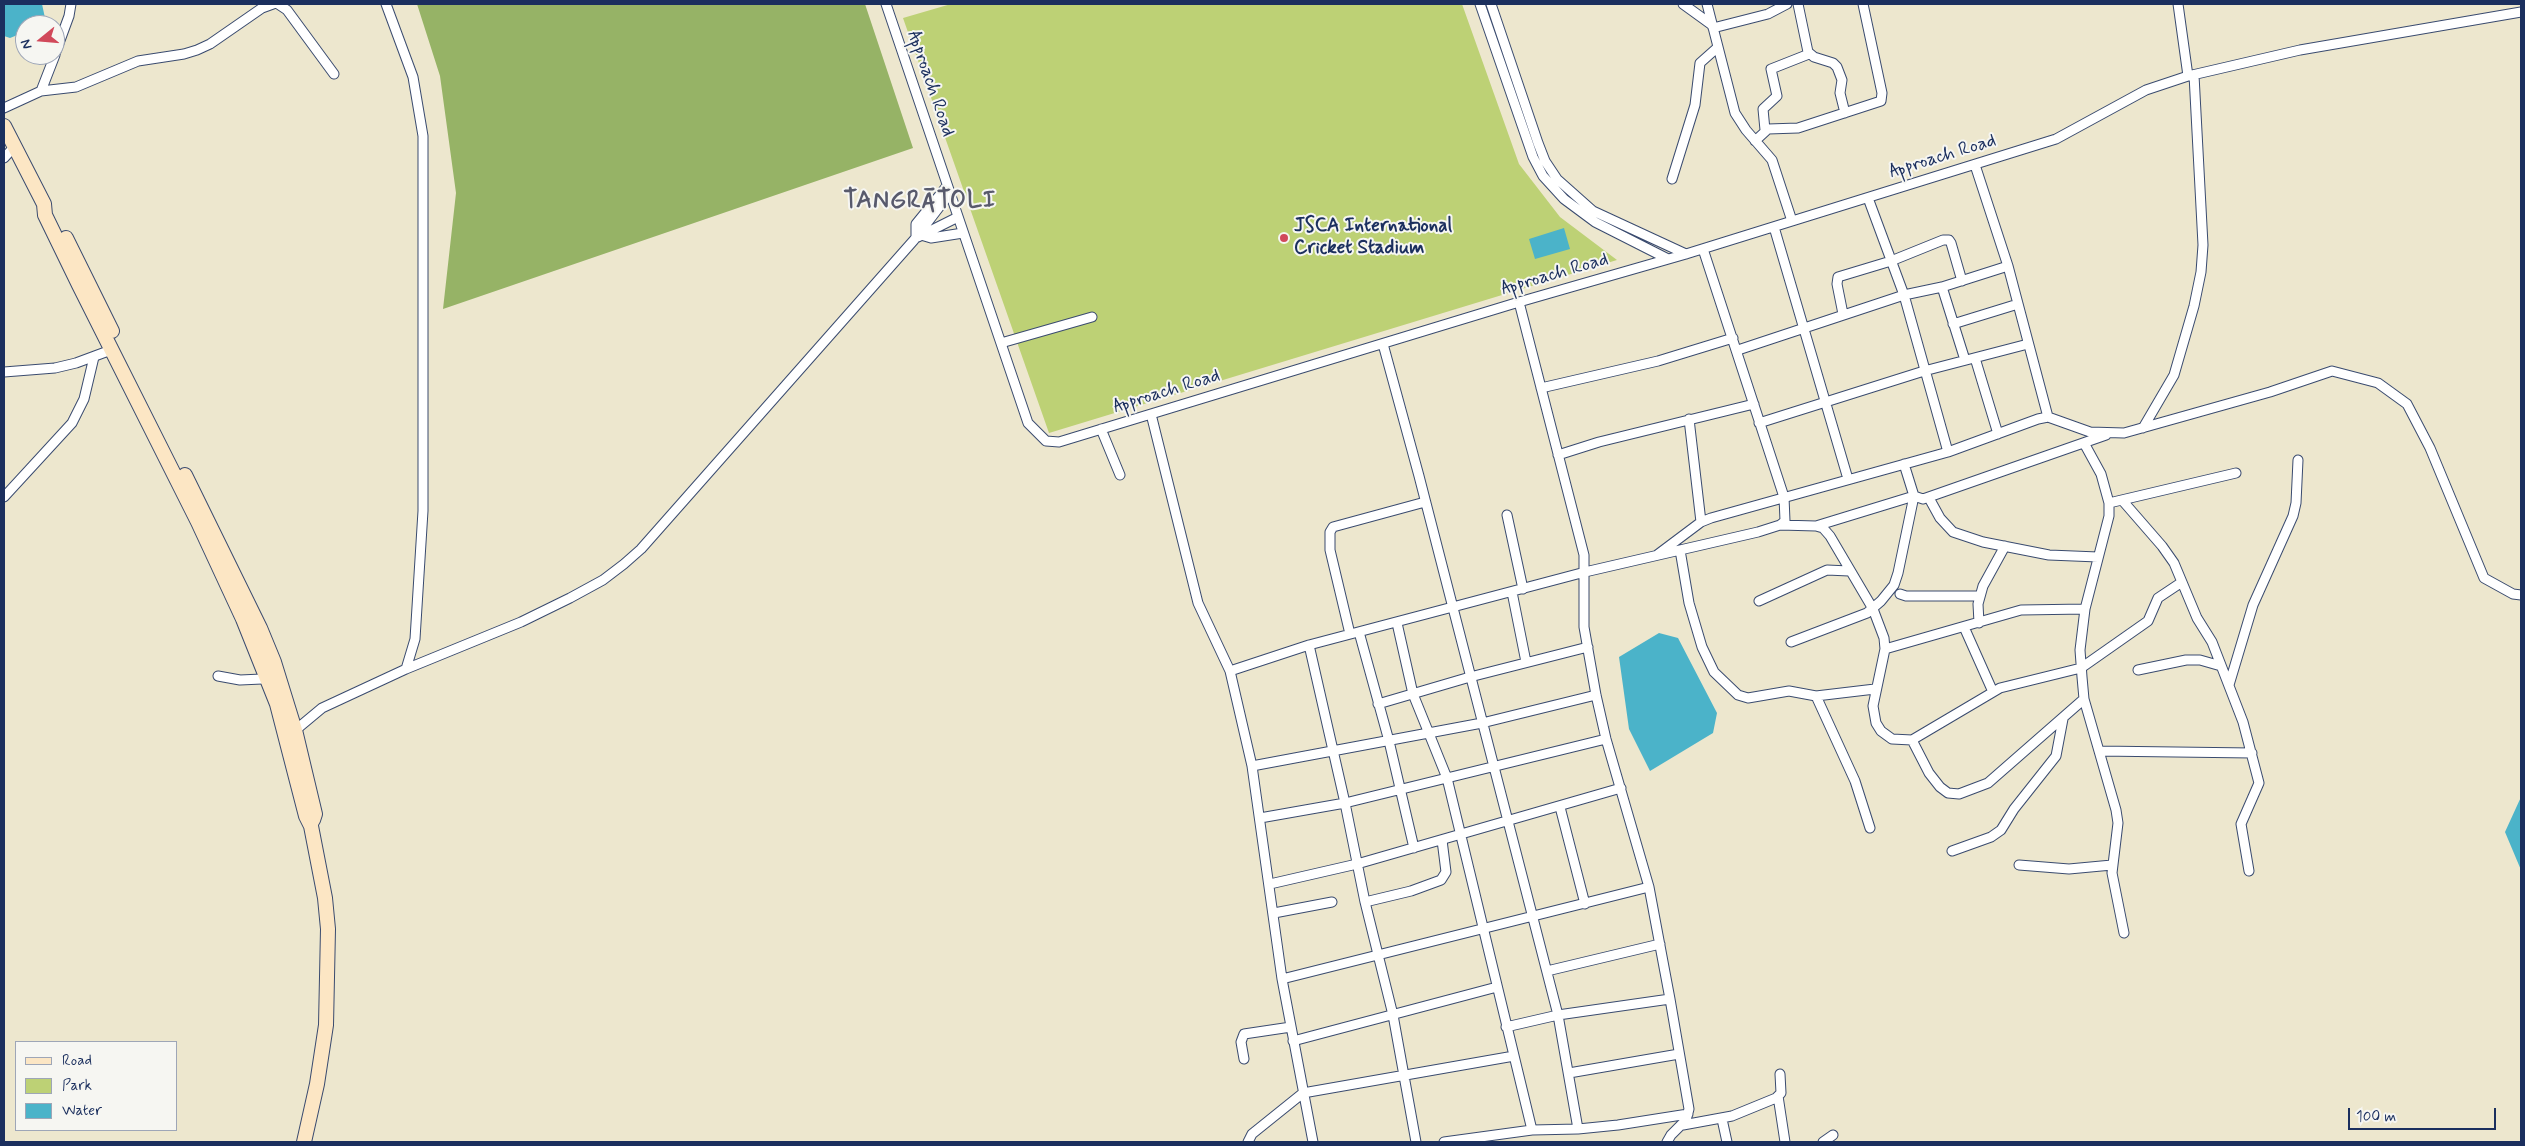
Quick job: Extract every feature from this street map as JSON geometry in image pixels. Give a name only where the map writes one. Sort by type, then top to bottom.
[{"type":"main road","points":[[4,126],[44,204],[52,211],[76,258],[260,628],[274,662],[291,734],[315,814],[311,826],[325,898],[329,959],[326,1025],[317,1084],[304,1142]]},
{"type":"main road","points":[[44,204],[45,216],[198,522],[267,675],[291,734]]},
{"type":"street","points":[[65,27],[71,4]]},
{"type":"street","points":[[4,108],[41,91],[76,87],[132,63],[198,50],[210,44],[262,8],[273,4]]},
{"type":"street","points":[[278,4],[287,10],[334,74]]},
{"type":"street","points":[[386,4],[413,77],[423,136],[423,511],[416,638],[406,669]]},
{"type":"street","name":"Approach Road","points":[[886,4],[1028,422],[1037,434],[1046,441],[1059,442],[1519,302],[1703,249],[2056,139],[2146,90],[2191,76],[2300,50],[2521,12]]},
{"type":"street","points":[[1480,4],[1533,157],[1542,176],[1564,200],[1595,222],[1668,259]]},
{"type":"street","points":[[1491,4],[1538,143],[1554,175],[1593,211],[1686,254]]},
{"type":"street","points":[[1683,4],[1713,27]]},
{"type":"street","points":[[1707,4],[1735,113],[1774,165],[1792,221]]},
{"type":"street","points":[[1713,27],[1768,14],[1787,4]]},
{"type":"street","points":[[1798,4],[1809,54]]},
{"type":"street","points":[[1755,141],[1765,130],[1776,127],[1796,129],[1877,103],[1882,99],[1863,4]]},
{"type":"street","points":[[2143,428],[2177,367],[2194,306],[2201,272],[2203,245],[2191,76],[2178,4]]},
{"type":"street","points":[[1672,179],[1695,106],[1700,64],[1718,47]]},
{"type":"street","points":[[1765,130],[1763,109],[1777,96],[1771,69],[1809,54],[1836,65],[1842,80],[1840,94],[1845,113]]},
{"type":"street","points":[[41,91],[51,65]]},
{"type":"street","points":[[4,158],[14,147]]},
{"type":"street","points":[[1975,164],[2008,266],[2048,417]]},
{"type":"street","points":[[917,237],[916,224],[948,190]]},
{"type":"street","points":[[1868,198],[1904,295],[1948,452]]},
{"type":"street","points":[[291,734],[322,708],[406,669],[521,622],[603,580],[624,564],[642,549],[917,237],[958,217]]},
{"type":"street","points":[[1774,227],[1824,404],[1848,479]]},
{"type":"street","points":[[917,237],[930,238],[963,233]]},
{"type":"street","points":[[1843,314],[1836,284],[1838,277],[1892,261],[1947,240],[1950,243],[1962,280]]},
{"type":"street","points":[[1703,249],[1738,350],[1759,423],[1784,497],[1786,514],[1785,521],[1780,525]]},
{"type":"street","points":[[1738,350],[1904,295],[1942,287],[2008,266]]},
{"type":"street","points":[[1942,287],[1965,360]]},
{"type":"street","points":[[1519,302],[1584,556],[1583,611],[1596,695],[1606,739],[1649,887],[1670,999],[1688,1114],[1683,1125],[1671,1135],[1667,1142]]},
{"type":"street","points":[[1953,324],[2018,304]]},
{"type":"street","points":[[1001,343],[1092,317]]},
{"type":"street","points":[[1541,388],[1658,361],[1733,338]]},
{"type":"street","points":[[1383,344],[1426,502],[1558,1015],[1578,1129]]},
{"type":"street","points":[[1759,423],[1924,371],[2028,344]]},
{"type":"street","points":[[4,372],[55,368],[111,350]]},
{"type":"street","points":[[4,497],[72,423],[84,399],[94,357]]},
{"type":"street","points":[[1974,358],[1998,434]]},
{"type":"street","points":[[1230,671],[1309,645],[1452,609],[1585,572],[1780,525],[1816,526],[1914,496],[1923,500],[2108,434],[2143,428],[2270,392],[2332,370],[2378,383],[2407,404],[2430,448],[2484,578],[2513,594],[2521,595]]},
{"type":"street","points":[[1558,455],[1599,442],[1754,404]]},
{"type":"street","points":[[1151,414],[1198,603],[1230,671],[1252,766],[1282,979],[1313,1142]]},
{"type":"street","points":[[1657,555],[1701,522],[1948,452],[2048,417],[2090,432],[2108,434]]},
{"type":"street","points":[[1689,419],[1701,522]]},
{"type":"street","points":[[1101,429],[1120,475]]},
{"type":"street","points":[[2084,443],[2101,474],[2109,503],[2109,516],[2085,609],[2080,650],[2084,699],[2118,823],[2112,865],[2124,933]]},
{"type":"street","points":[[2228,685],[2253,605],[2293,516],[2296,503],[2298,460]]},
{"type":"street","points":[[1791,642],[1873,610],[1894,585],[1914,496],[1904,464]]},
{"type":"street","points":[[2109,503],[2236,473]]},
{"type":"street","points":[[1929,498],[1940,518],[1953,532],[1983,542],[2049,555],[2098,557]]},
{"type":"street","points":[[2122,500],[2162,546],[2174,563],[2197,618],[2212,642],[2252,752],[2259,783],[2244,815],[2240,832],[2249,871]]},
{"type":"street","points":[[1414,848],[1389,741],[1330,550],[1330,532],[1332,527],[1426,502]]},
{"type":"street","points":[[1507,515],[1523,589]]},
{"type":"street","points":[[1816,526],[1827,531],[1873,610],[1880,626],[1885,649],[1875,689],[1873,714],[1881,731],[1892,738],[1912,740],[1993,692],[2015,684],[2082,668],[2148,621],[2158,598],[2182,582]]},
{"type":"street","points":[[1979,623],[1980,596],[1983,586],[2005,546]]},
{"type":"street","points":[[1680,550],[1689,603],[1702,647],[1714,672],[1738,695],[1748,698],[1790,691],[1816,696],[1875,689]]},
{"type":"street","points":[[1758,601],[1828,570],[1849,571]]},
{"type":"street","points":[[1512,592],[1526,662]]},
{"type":"street","points":[[1900,594],[1906,596],[1980,596]]},
{"type":"street","points":[[1885,649],[2021,610],[2085,609]]},
{"type":"street","points":[[1398,622],[1413,694],[1448,778],[1482,930],[1532,1130]]},
{"type":"street","points":[[1964,627],[1993,692]]},
{"type":"street","points":[[1309,645],[1334,751],[1365,902],[1393,1015],[1416,1142]]},
{"type":"street","points":[[1378,704],[1470,677],[1588,647]]},
{"type":"street","points":[[2138,670],[2186,660],[2200,660],[2221,666]]},
{"type":"street","points":[[218,676],[240,680],[262,679],[267,675]]},
{"type":"street","points":[[1252,766],[1482,723],[1596,695]]},
{"type":"street","points":[[1816,696],[1854,781],[1870,828]]},
{"type":"street","points":[[1912,740],[1929,773],[1940,788],[1952,794],[1959,794],[1988,783],[2064,719],[2084,699]]},
{"type":"street","points":[[1952,851],[1991,837],[2001,830],[2014,809],[2056,756],[2064,719]]},
{"type":"street","points":[[1260,818],[1345,803],[1606,739]]},
{"type":"street","points":[[2099,751],[2252,752]]},
{"type":"street","points":[[1270,884],[1357,864],[1509,822],[1621,788]]},
{"type":"street","points":[[1560,807],[1585,904]]},
{"type":"street","points":[[1365,902],[1412,891],[1441,880],[1446,872],[1442,840]]},
{"type":"street","points":[[2020,865],[2069,869],[2112,865]]},
{"type":"street","points":[[1282,979],[1649,887]]},
{"type":"street","points":[[1274,912],[1332,902]]},
{"type":"street","points":[[1547,971],[1660,944]]},
{"type":"street","points":[[1293,1040],[1496,987]]},
{"type":"street","points":[[1506,1027],[1558,1015],[1670,999]]},
{"type":"street","points":[[1244,1059],[1241,1042],[1244,1034],[1291,1027]]},
{"type":"street","points":[[1569,1073],[1679,1054]]},
{"type":"street","points":[[1248,1142],[1252,1134],[1303,1093],[1514,1056]]},
{"type":"street","points":[[1683,1125],[1722,1119],[1778,1096],[1782,1089],[1780,1074]]},
{"type":"street","points":[[1778,1096],[1785,1142]]},
{"type":"street","points":[[1444,1142],[1532,1130],[1578,1129],[1688,1114]]},
{"type":"street","points":[[1722,1119],[1727,1142]]},
{"type":"street","points":[[1823,1142],[1833,1135]]},
{"type":"green space","points":[[417,4],[865,4],[913,148],[443,309],[456,193],[440,76]]},
{"type":"green space","name":"JSCA International Cricket Stadium","points":[[951,4],[1462,4],[1519,164],[1560,217],[1617,260],[1049,433],[903,18]]},
{"type":"water","points":[[4,4],[42,4],[44,15],[15,15],[15,36],[10,38],[4,36]]},
{"type":"water","points":[[1564,228],[1570,249],[1535,259],[1529,239]]},
{"type":"water","points":[[1659,633],[1678,638],[1717,713],[1713,733],[1650,771],[1629,729],[1619,657]]},
{"type":"water","points":[[2521,797],[2521,870],[2505,832]]},
{"type":"place","name":"JSCA International Cricket Stadium","points":[[1284,238]]},
{"type":"district","name":"TANGRĀTOLI","points":[[920,202]]}]
